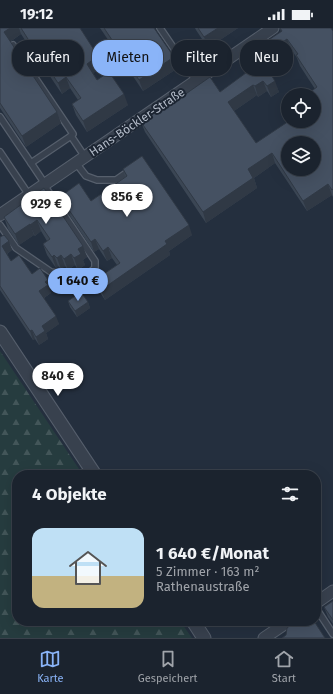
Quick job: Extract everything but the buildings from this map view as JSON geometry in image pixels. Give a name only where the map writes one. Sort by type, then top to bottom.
[{"type":"street","name":"Hans-Böckler-Straße","points":[[0,215],[273,28]]},
{"type":"street","points":[[0,332],[92,470]]},
{"type":"street","points":[[321,599],[333,591]]},
{"type":"street","points":[[196,626],[204,638]]},
{"type":"street","points":[[264,638],[282,626]]},
{"type":"lane","points":[[160,28],[196,81]]},
{"type":"lane","points":[[34,76],[73,134],[71,136],[86,176],[97,180],[116,180],[132,169]]},
{"type":"lane","points":[[0,118],[95,261],[95,268],[80,277],[51,272],[16,248],[0,225]]},
{"type":"lane","points":[[31,163],[71,136]]},
{"type":"lane","points":[[0,152],[29,195]]},
{"type":"lane","points":[[321,616],[333,634]]},
{"type":"green space","points":[[0,351],[80,470],[12,470],[12,626],[184,626],[192,638],[0,638]]}]
